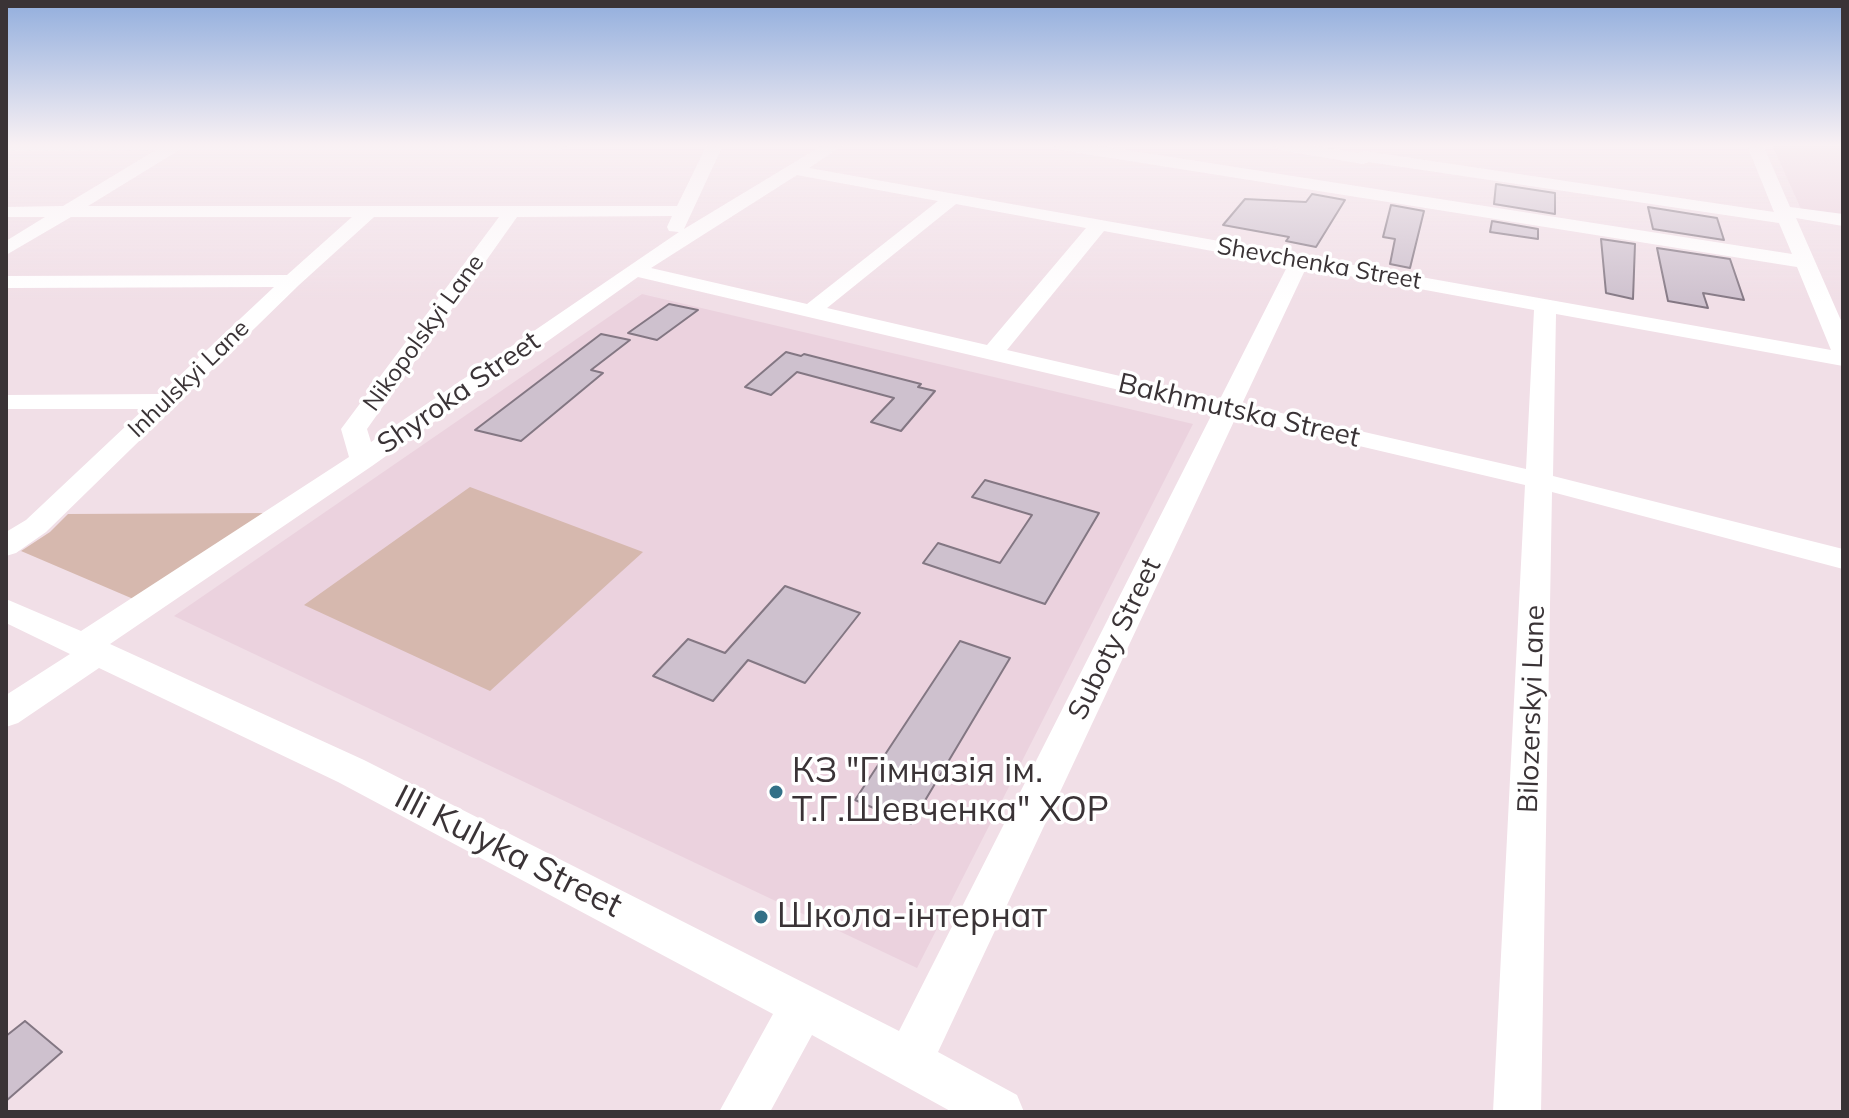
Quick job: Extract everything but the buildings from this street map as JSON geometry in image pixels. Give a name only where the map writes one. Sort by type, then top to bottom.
[{"type":"street","points":[[6,249],[91,197]]},
{"type":"street","points":[[666,248],[691,197]]},
{"type":"street","name":"Shyroka Street","points":[[6,713],[92,649],[634,270],[749,197]]},
{"type":"street","name":"Shevchenka Street","points":[[948,197],[1843,359]]},
{"type":"street","points":[[1387,197],[1805,262]]},
{"type":"street","points":[[1664,197],[1843,220]]},
{"type":"street","points":[[1777,197],[1843,351]]},
{"type":"street","points":[[811,311],[953,198]]},
{"type":"street","name":"Inhulskyi Lane","points":[[6,546],[36,526],[292,281],[371,210]]},
{"type":"street","name":"Nikopolskyi Lane","points":[[363,460],[354,429],[513,210]]},
{"type":"street","points":[[6,212],[685,211]]},
{"type":"street","points":[[992,354],[1099,225]]},
{"type":"street","name":"Suboty Street","points":[[909,1061],[1300,260]]},
{"type":"street","name":"Bakhmutska Street","points":[[634,270],[1541,481],[1843,559]]},
{"type":"street","points":[[6,282],[292,281]]},
{"type":"street","points":[[1814,282],[1836,286]]},
{"type":"street","name":"Bilozerskyi Lane","points":[[1517,1112],[1545,306]]},
{"type":"street","points":[[6,402],[165,401]]},
{"type":"street","name":"Illi Kulyka Street","points":[[6,610],[351,771],[909,1061],[1000,1112]]},
{"type":"street","points":[[743,1112],[803,1006]]},
{"type":"shaded area","points":[[1796,197],[1843,197],[1843,215],[1801,209]]},
{"type":"shaded area","name":"КЗ \"Гімназія ім. Т.Г.Шевченка\" ХОР","points":[[642,294],[1193,424],[917,968],[174,616]]},
{"type":"shaded area","points":[[470,487],[643,552],[490,691],[304,605]]},
{"type":"shaded area","points":[[275,513],[138,601],[21,551],[50,532],[68,514]]},
{"type":"place","name":"КЗ \"Гімназія ім. Т.Г.Шевченка\" ХОР","points":[[776,792]]},
{"type":"place","name":"Школа-інтернат","points":[[761,917]]}]
